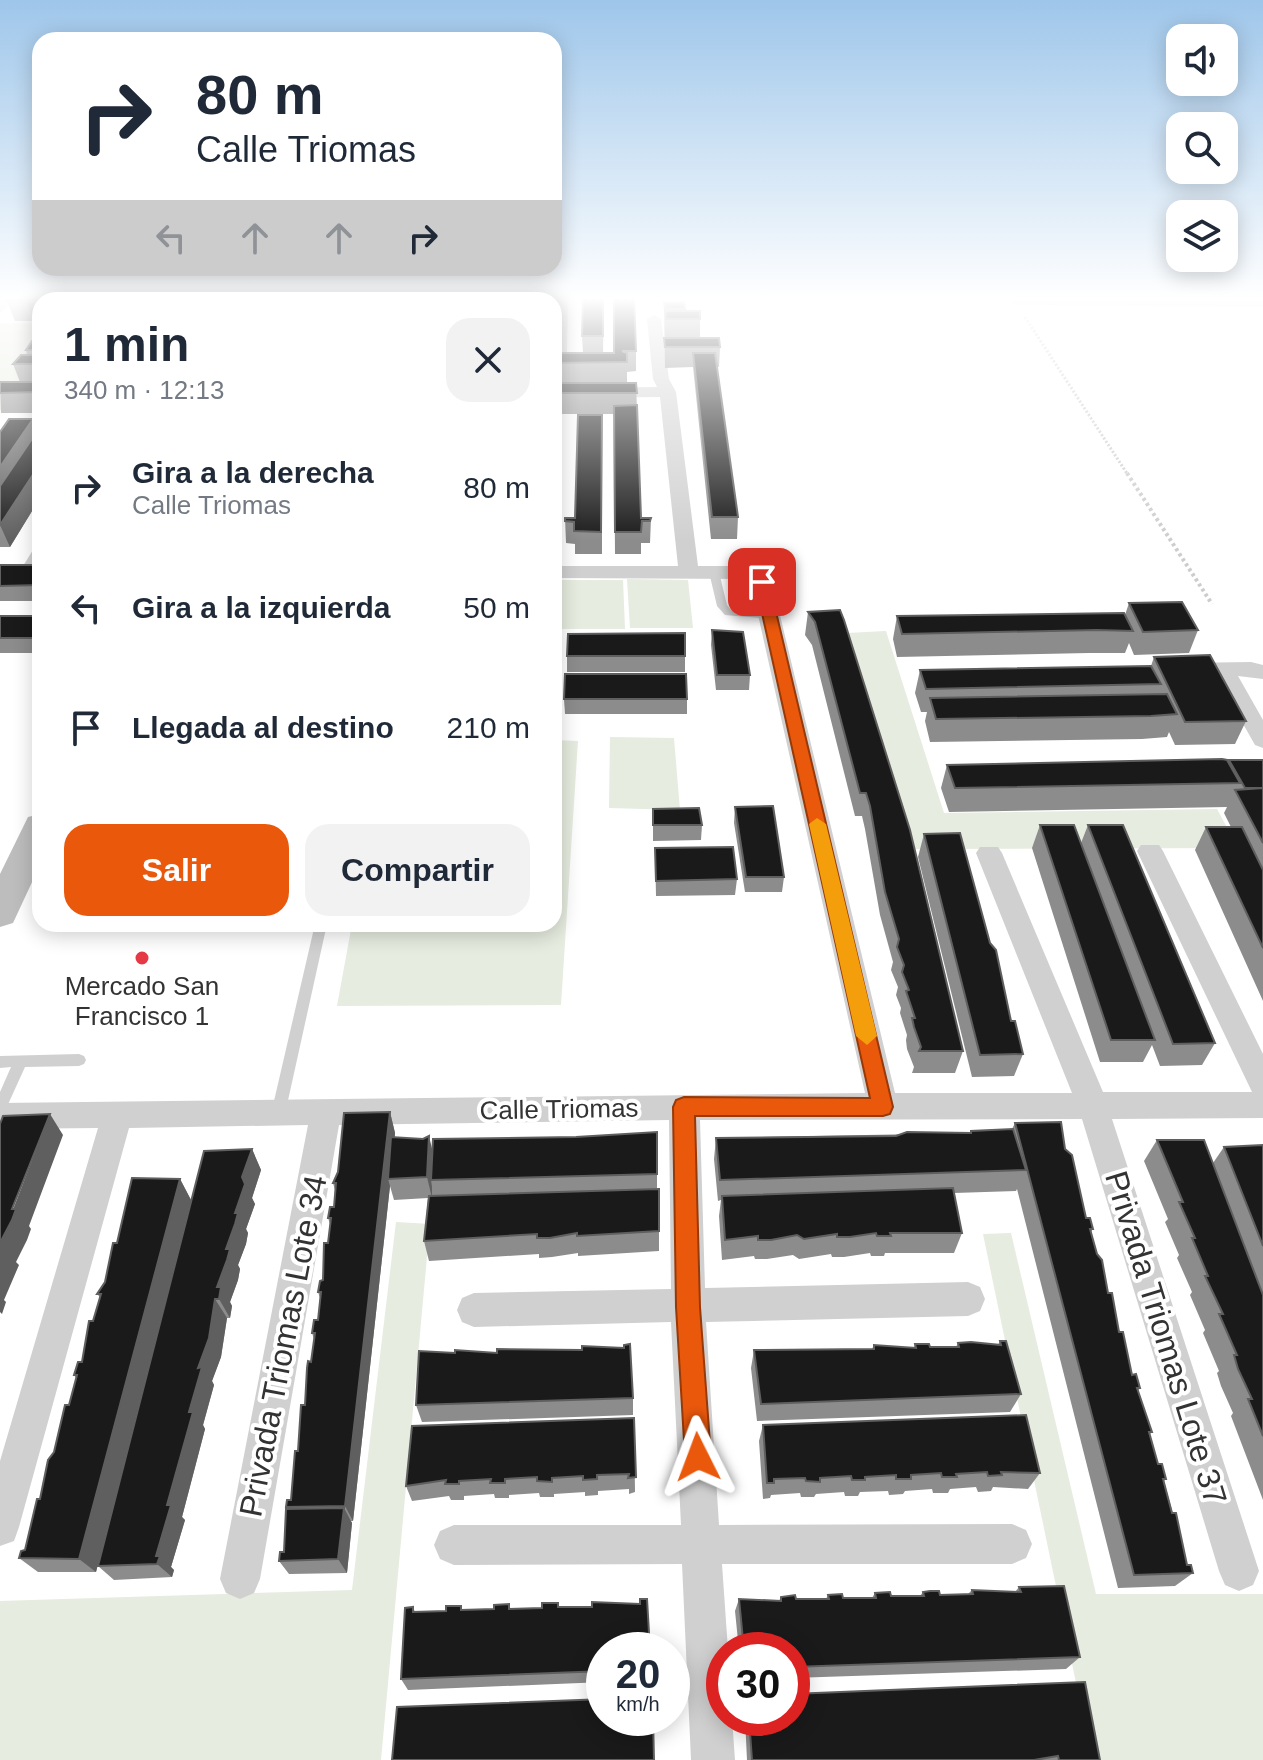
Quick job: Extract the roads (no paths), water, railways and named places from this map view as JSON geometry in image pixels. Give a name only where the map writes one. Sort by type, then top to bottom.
[{"type":"street","points":[[661,378],[668,392],[689,572]]},
{"type":"street","points":[[562,393],[668,392]]},
{"type":"street","points":[[0,571],[32,566]]},
{"type":"street","points":[[562,572],[758,575],[883,1107]]},
{"type":"street","points":[[1223,669],[1263,740]]},
{"type":"street","points":[[1162,670],[1262,671]]},
{"type":"street","points":[[0,913],[32,843]]},
{"type":"street","points":[[1150,851],[1263,1084]]},
{"type":"street","name":"Privada Triomas Lote 37","points":[[989,853],[1093,1106],[1239,1571]]},
{"type":"street","name":"Calle Triomas","points":[[0,1116],[684,1107],[1263,1105]]},
{"type":"street","points":[[684,1107],[688,1307],[704,1547],[713,1760]]},
{"type":"street","name":"Privada Triomas Lote 34","points":[[240,1579],[326,1113]]},
{"type":"street","points":[[0,1527],[117,1115]]},
{"type":"street","points":[[474,1310],[968,1299]]},
{"type":"street","points":[[454,1545],[704,1547],[1012,1544]]},
{"type":"lane","points":[[714,572],[722,606],[728,613],[770,617]]},
{"type":"lane","points":[[278,1114],[319,932]]},
{"type":"lane","points":[[0,1062],[79,1060]]},
{"type":"lane","points":[[0,1107],[21,1061]]},
{"type":"place","name":"Mercado San Francisco 1","points":[[142,958]]}]
